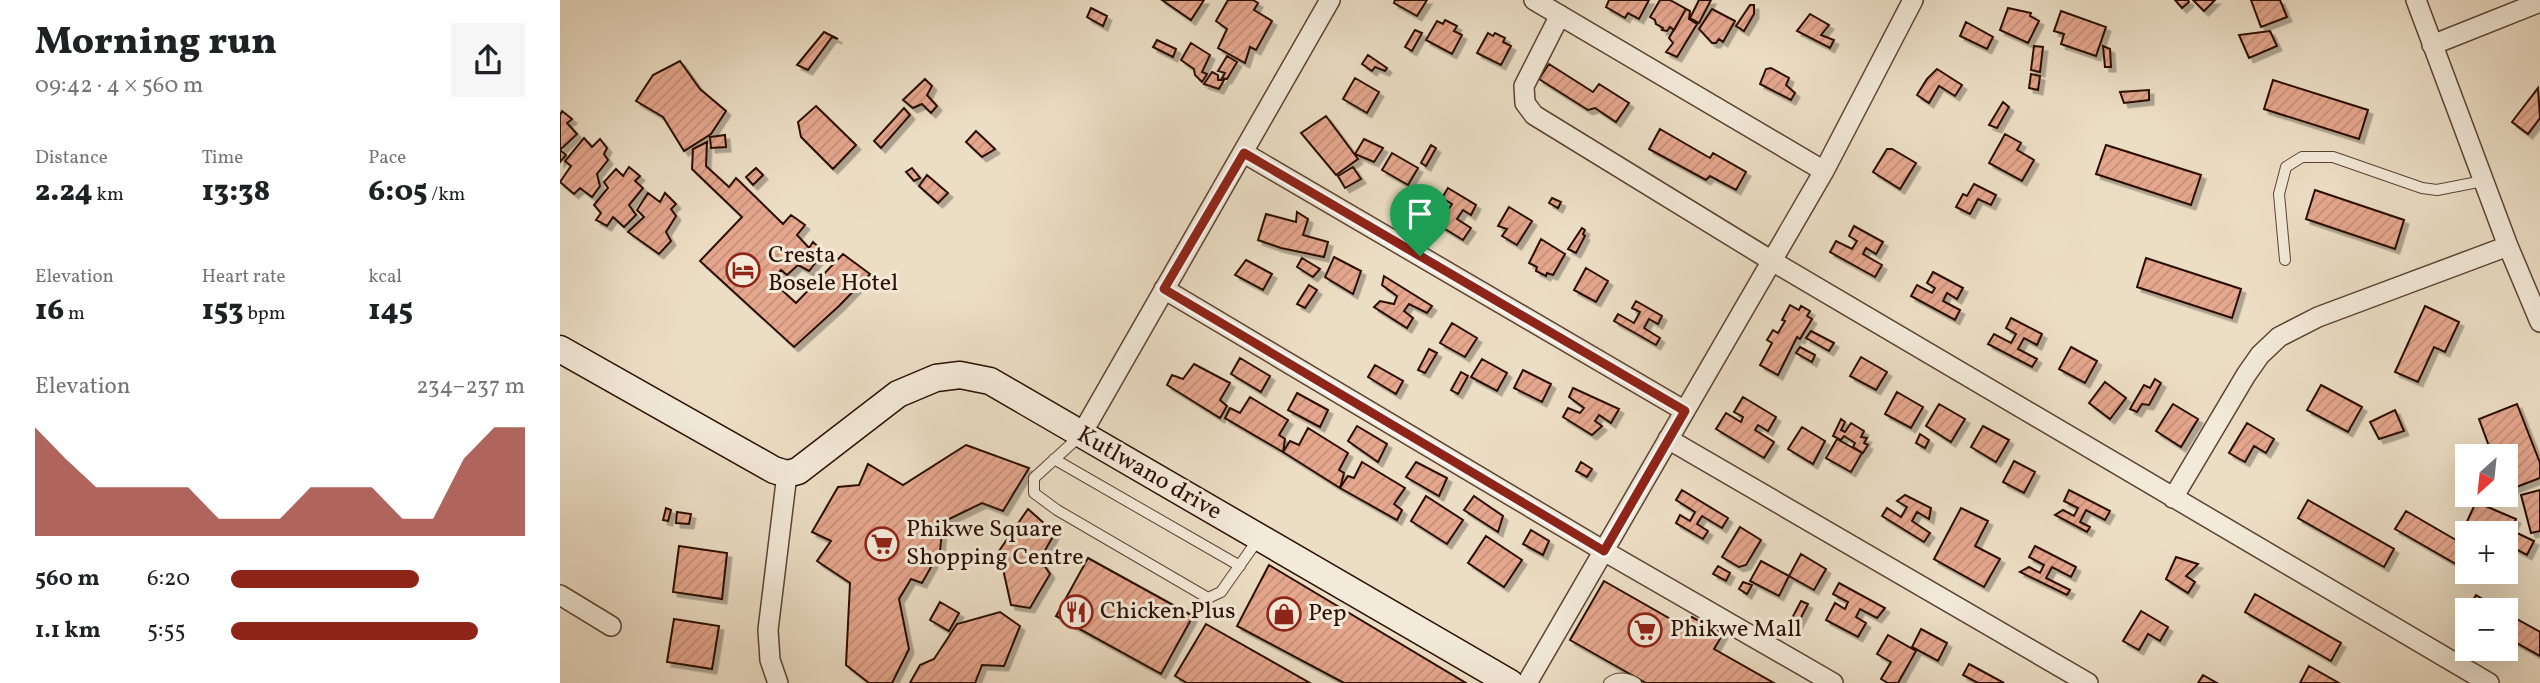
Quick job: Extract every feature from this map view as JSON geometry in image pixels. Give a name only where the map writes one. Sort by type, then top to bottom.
[{"type":"street","points":[[1534,0],[1824,171]]},
{"type":"street","points":[[1527,683],[1824,171],[1913,0]]},
{"type":"street","points":[[2416,0],[2508,246],[2540,322]]},
{"type":"street","points":[[1081,435],[1244,153],[1328,1]]},
{"type":"street","points":[[2432,45],[2540,2]]},
{"type":"street","points":[[1560,15],[1524,86],[1523,96],[1528,111],[1772,261],[2489,683]]},
{"type":"street","points":[[1244,153],[1685,411]]},
{"type":"street","points":[[2173,498],[2246,375],[2260,355],[2279,337],[2318,317],[2508,246]]},
{"type":"street","points":[[1164,289],[1604,551],[1833,683]]},
{"type":"street","points":[[560,349],[774,470],[787,474],[768,630],[770,660],[778,683]]},
{"type":"street","name":"Kutlwano drive","points":[[787,474],[806,467],[898,394],[947,375],[971,376],[990,381],[1510,683]]},
{"type":"street","points":[[1668,439],[2088,683]]},
{"type":"street","points":[[560,595],[611,626]]},
{"type":"lane","points":[[2285,260],[2279,194],[2286,167],[2302,157],[2333,158],[2422,188],[2437,190],[2483,181]]},
{"type":"lane","points":[[1081,435],[1034,478],[1034,493],[1057,510],[1208,598],[1222,592],[1259,537]]},
{"type":"lane","points":[[1054,459],[1240,566]]},
{"type":"lane","points":[[1609,683],[1623,678],[1636,683]]},
{"type":"building","points":[[1162,0],[1204,0],[1191,20]]},
{"type":"building","points":[[1228,0],[1253,0],[1258,3],[1254,10],[1272,21],[1256,50],[1250,47],[1245,63],[1218,48],[1227,29],[1216,21]]},
{"type":"building","points":[[1395,0],[1427,0],[1417,16],[1394,3]]},
{"type":"building","points":[[1609,0],[1649,0],[1639,19],[1628,13],[1625,18],[1606,7]]},
{"type":"building","points":[[1660,0],[1670,0],[1686,9],[1674,30],[1670,27],[1667,31],[1662,30],[1650,17]]},
{"type":"building","points":[[1699,0],[1711,0],[1699,23],[1690,18]]},
{"type":"building","points":[[2175,0],[2188,0],[2189,2],[2182,8]]},
{"type":"building","points":[[2193,0],[2215,0],[2204,11]]},
{"type":"building","points":[[2251,0],[2280,0],[2287,17],[2261,27]]},
{"type":"building","points":[[1750,5],[1754,5],[1754,14],[1744,31],[1736,26]]},
{"type":"building","points":[[1091,8],[1107,16],[1103,26],[1087,17]]},
{"type":"building","points":[[2008,8],[2031,13],[2030,16],[2039,21],[2028,43],[2000,30]]},
{"type":"building","points":[[1686,9],[1690,11],[1689,19],[1697,24],[1677,57],[1666,52],[1673,43],[1669,38]]},
{"type":"building","points":[[1712,9],[1735,21],[1723,42],[1719,39],[1712,43],[1699,29]]},
{"type":"building","points":[[2061,11],[2106,27],[2096,56],[2061,44],[2064,34],[2054,31]]},
{"type":"building","points":[[1810,14],[1829,25],[1821,35],[1834,40],[1830,48],[1797,31]]},
{"type":"building","points":[[1445,20],[1457,26],[1454,31],[1462,35],[1452,54],[1426,40],[1437,21],[1443,24]]},
{"type":"building","points":[[1966,22],[1993,37],[1987,49],[1960,36]]},
{"type":"building","points":[[1415,30],[1422,33],[1412,51],[1405,47]]},
{"type":"building","points":[[2270,31],[2277,46],[2249,58],[2239,35]]},
{"type":"building","points":[[824,32],[838,39],[832,37],[808,70],[797,65]]},
{"type":"building","points":[[1488,33],[1505,38],[1503,42],[1511,46],[1501,65],[1477,53]]},
{"type":"building","points":[[1157,40],[1176,49],[1173,57],[1153,47]]},
{"type":"building","points":[[1191,43],[1210,55],[1202,72],[1207,74],[1202,82],[1195,75],[1194,69],[1181,60]]},
{"type":"building","points":[[2034,46],[2043,47],[2040,72],[2031,70]]},
{"type":"building","points":[[2103,46],[2110,49],[2111,67],[2105,67]]},
{"type":"building","points":[[1368,55],[1387,68],[1385,71],[1375,67],[1372,71],[1362,64]]},
{"type":"building","points":[[1227,56],[1237,62],[1227,79],[1222,78],[1225,73],[1218,71]]},
{"type":"building","points":[[680,61],[700,89],[726,111],[711,134],[684,151],[663,117],[636,101],[653,75]]},
{"type":"building","points":[[1549,64],[1593,92],[1599,84],[1629,103],[1616,122],[1595,108],[1588,110],[1539,79]]},
{"type":"building","points":[[1771,68],[1789,78],[1786,85],[1795,93],[1791,100],[1760,84],[1766,69]]},
{"type":"building","points":[[1937,69],[1962,85],[1955,96],[1939,86],[1929,103],[1917,95]]},
{"type":"building","points":[[1212,72],[1218,75],[1218,80],[1224,80],[1219,89],[1204,84]]},
{"type":"building","points":[[2031,74],[2040,76],[2038,90],[2029,88]]},
{"type":"building","points":[[1355,78],[1379,92],[1367,113],[1343,99]]},
{"type":"building","points":[[925,79],[932,86],[927,95],[937,106],[931,113],[922,104],[913,108],[903,100]]},
{"type":"building","points":[[2273,80],[2368,110],[2359,139],[2264,109]]},
{"type":"building","points":[[2538,88],[2540,118],[2528,134],[2512,122]]},
{"type":"building","points":[[2149,90],[2149,100],[2124,103],[2120,92]]},
{"type":"building","points":[[2003,102],[2009,107],[1997,128],[1989,125]]},
{"type":"building","points":[[816,106],[856,145],[833,169],[801,137],[798,122]]},
{"type":"building","points":[[904,108],[910,115],[881,148],[874,141]]},
{"type":"building","points":[[562,111],[572,119],[567,123],[577,134],[560,150]]},
{"type":"building","points":[[1326,116],[1358,159],[1336,175],[1301,133]]},
{"type":"building","points":[[1660,129],[1710,158],[1713,153],[1746,172],[1736,190],[1710,176],[1706,180],[1649,149]]},
{"type":"building","points":[[976,131],[995,149],[982,157],[966,142]]},
{"type":"building","points":[[2005,134],[2021,143],[2017,150],[2034,160],[2022,181],[1989,163]]},
{"type":"building","points":[[725,135],[726,147],[711,148],[710,137]]},
{"type":"building","points":[[584,138],[592,147],[600,139],[607,148],[604,154],[608,160],[597,174],[600,186],[592,197],[580,188],[574,194],[560,182],[571,166],[565,161]]},
{"type":"building","points":[[1364,139],[1383,148],[1374,162],[1355,154]]},
{"type":"building","points":[[707,142],[706,166],[729,187],[736,178],[783,224],[791,215],[805,225],[797,235],[809,248],[813,242],[824,252],[809,271],[798,265],[787,275],[781,270],[772,281],[796,303],[843,254],[870,274],[794,347],[700,261],[742,217],[692,169],[693,149]]},
{"type":"building","points":[[1431,145],[1436,148],[1426,166],[1421,163]]},
{"type":"building","points":[[2106,145],[2201,175],[2191,205],[2096,174]]},
{"type":"building","points":[[1887,149],[1892,149],[1916,163],[1900,189],[1873,172]]},
{"type":"building","points":[[560,150],[566,155],[560,162]]},
{"type":"building","points":[[1392,153],[1418,168],[1408,185],[1382,170]]},
{"type":"building","points":[[629,167],[640,176],[635,181],[643,188],[629,205],[636,215],[624,227],[613,217],[607,226],[596,220],[601,213],[594,205],[608,188],[604,182],[616,169],[623,176]]},
{"type":"building","points":[[1353,167],[1361,179],[1345,188],[1338,176]]},
{"type":"building","points":[[756,168],[763,175],[753,185],[746,177]]},
{"type":"building","points":[[912,168],[920,178],[914,181],[906,172]]},
{"type":"building","points":[[927,175],[948,193],[938,203],[919,186]]},
{"type":"building","points":[[1974,184],[1996,195],[1991,205],[1978,199],[1970,214],[1956,207],[1963,194],[1967,196]]},
{"type":"building","points":[[1448,188],[1476,205],[1471,215],[1463,210],[1457,219],[1471,228],[1463,240],[1419,213],[1427,201],[1446,213],[1452,204],[1442,198]]},
{"type":"building","points":[[2315,190],[2404,220],[2395,249],[2306,219]]},
{"type":"building","points":[[648,193],[660,202],[665,193],[676,204],[671,209],[676,216],[666,232],[671,241],[659,254],[628,232],[644,217],[637,210]]},
{"type":"building","points":[[1552,198],[1561,202],[1558,208],[1549,203]]},
{"type":"building","points":[[1509,207],[1532,221],[1517,245],[1502,236],[1507,229],[1498,226]]},
{"type":"building","points":[[1297,212],[1308,219],[1303,235],[1328,242],[1324,257],[1258,240],[1266,214],[1296,222]]},
{"type":"building","points":[[1854,226],[1883,242],[1876,254],[1866,248],[1863,254],[1882,265],[1875,277],[1830,252],[1836,241],[1852,249],[1857,241],[1849,236]]},
{"type":"building","points":[[1582,228],[1585,230],[1585,236],[1576,253],[1568,249]]},
{"type":"building","points":[[1541,239],[1565,254],[1553,275],[1547,273],[1546,276],[1536,271],[1537,267],[1529,263]]},
{"type":"building","points":[[1334,257],[1361,271],[1353,294],[1325,277]]},
{"type":"building","points":[[1302,258],[1320,269],[1313,277],[1297,267]]},
{"type":"building","points":[[2146,258],[2241,289],[2232,318],[2137,287]]},
{"type":"building","points":[[1246,260],[1272,274],[1263,290],[1235,275]]},
{"type":"building","points":[[1586,268],[1608,281],[1596,302],[1574,290]]},
{"type":"building","points":[[1933,272],[1963,288],[1957,299],[1947,293],[1943,301],[1960,310],[1955,320],[1911,296],[1917,285],[1932,293],[1935,288],[1927,283]]},
{"type":"building","points":[[1384,276],[1432,306],[1427,313],[1409,304],[1404,311],[1413,318],[1407,328],[1374,307],[1380,301],[1394,304],[1397,296],[1382,285]]},
{"type":"building","points":[[1309,285],[1317,290],[1305,308],[1297,304]]},
{"type":"building","points":[[1636,301],[1662,316],[1658,324],[1649,319],[1644,328],[1660,338],[1656,345],[1614,321],[1618,314],[1634,323],[1640,312],[1632,308]]},
{"type":"building","points":[[1790,305],[1799,310],[1801,306],[1810,311],[1807,316],[1812,319],[1800,339],[1797,337],[1778,375],[1760,365],[1772,343],[1767,340],[1773,330],[1778,333]]},
{"type":"building","points":[[2425,306],[2459,322],[2445,352],[2434,347],[2418,382],[2395,372]]},
{"type":"building","points":[[2011,318],[2042,334],[2037,345],[2024,338],[2018,349],[2037,359],[2032,367],[1988,344],[1994,334],[2011,343],[2016,334],[2006,328]]},
{"type":"building","points":[[1452,323],[1477,338],[1465,357],[1440,343]]},
{"type":"building","points":[[1811,331],[1834,343],[1829,351],[1806,338]]},
{"type":"building","points":[[1800,347],[1815,355],[1812,362],[1796,353]]},
{"type":"building","points":[[2071,347],[2097,361],[2085,383],[2059,369]]},
{"type":"building","points":[[1429,349],[1437,353],[1425,373],[1418,370]]},
{"type":"building","points":[[1861,357],[1887,372],[1876,390],[1850,376]]},
{"type":"building","points":[[1240,358],[1270,376],[1261,392],[1231,374]]},
{"type":"building","points":[[1482,359],[1507,373],[1497,391],[1471,377]]},
{"type":"building","points":[[1194,364],[1230,383],[1220,400],[1227,406],[1220,418],[1167,385],[1172,375],[1183,379]]},
{"type":"building","points":[[1375,365],[1403,381],[1396,394],[1368,377]]},
{"type":"building","points":[[1523,370],[1551,384],[1542,402],[1514,388]]},
{"type":"building","points":[[1461,372],[1468,376],[1458,394],[1451,390]]},
{"type":"building","points":[[2155,379],[2161,383],[2149,405],[2142,404],[2137,412],[2130,409],[2144,385],[2150,388]]},
{"type":"building","points":[[2105,382],[2126,398],[2110,419],[2089,403]]},
{"type":"building","points":[[2321,385],[2362,407],[2348,432],[2307,410]]},
{"type":"building","points":[[1573,388],[1619,409],[1611,423],[1599,415],[1595,421],[1602,426],[1592,435],[1563,417],[1568,408],[1580,413],[1584,408],[1569,397]]},
{"type":"building","points":[[1897,392],[1923,407],[1911,428],[1885,414]]},
{"type":"building","points":[[1297,393],[1328,410],[1320,427],[1288,410]]},
{"type":"building","points":[[1250,397],[1288,420],[1279,435],[1285,439],[1283,452],[1225,418],[1230,408],[1240,413]]},
{"type":"building","points":[[1743,397],[1776,417],[1768,431],[1758,425],[1755,430],[1774,442],[1764,458],[1716,429],[1726,413],[1741,422],[1743,417],[1734,412]]},
{"type":"building","points":[[1939,404],[1965,419],[1951,442],[1926,426]]},
{"type":"building","points":[[2173,404],[2198,419],[2181,447],[2156,431]]},
{"type":"building","points":[[2517,404],[2540,463],[2540,478],[2518,486],[2518,444],[2488,444],[2479,419]]},
{"type":"building","points":[[2395,410],[2404,431],[2379,439],[2370,422]]},
{"type":"building","points":[[1841,419],[1845,422],[1841,430],[1845,432],[1851,423],[1864,431],[1861,437],[1867,438],[1864,443],[1868,445],[1863,453],[1853,447],[1855,443],[1844,436],[1841,440],[1833,436]]},
{"type":"building","points":[[2247,423],[2274,439],[2266,453],[2254,446],[2245,462],[2229,453]]},
{"type":"building","points":[[1357,426],[1387,444],[1378,462],[1348,441]]},
{"type":"building","points":[[1983,426],[2009,440],[1996,462],[1971,447]]},
{"type":"building","points":[[1802,427],[1825,441],[1813,464],[1788,449]]},
{"type":"building","points":[[1308,428],[1348,453],[1339,470],[1344,473],[1340,488],[1283,452],[1290,441],[1299,445]]},
{"type":"building","points":[[1920,434],[1929,440],[1925,448],[1916,443]]},
{"type":"building","points":[[1837,439],[1862,453],[1851,472],[1826,458]]},
{"type":"building","points":[[966,445],[1029,468],[1003,511],[982,503],[943,522],[940,551],[922,583],[911,579],[899,599],[909,649],[892,683],[869,683],[846,665],[850,583],[817,561],[831,541],[812,532],[838,487],[859,485],[868,464],[903,485]]},
{"type":"building","points":[[2014,461],[2035,472],[2024,493],[2003,482]]},
{"type":"building","points":[[1362,462],[1405,488],[1394,504],[1402,510],[1397,520],[1340,488],[1348,476],[1354,478]]},
{"type":"building","points":[[1416,462],[1447,478],[1439,496],[1406,477]]},
{"type":"building","points":[[1581,462],[1592,469],[1587,477],[1576,471]]},
{"type":"building","points":[[1682,490],[1728,518],[1722,528],[1702,516],[1697,524],[1708,531],[1703,539],[1676,523],[1680,515],[1690,521],[1695,512],[1676,500]]},
{"type":"building","points":[[2069,490],[2110,511],[2105,520],[2086,510],[2080,522],[2090,527],[2087,532],[2055,515],[2063,510],[2074,516],[2078,508],[2064,501]]},
{"type":"building","points":[[2540,490],[2540,531],[2531,533],[2521,495]]},
{"type":"building","points":[[1905,495],[1931,508],[1929,519],[1917,512],[1912,521],[1930,533],[1924,542],[1882,516],[1887,508],[1901,517],[1907,507],[1897,501]]},
{"type":"building","points":[[1426,496],[1463,520],[1447,544],[1411,521]]},
{"type":"building","points":[[1474,496],[1503,516],[1498,532],[1464,510]]},
{"type":"building","points":[[2308,500],[2394,549],[2384,567],[2298,518]]},
{"type":"building","points":[[666,508],[671,510],[668,521],[663,520]]},
{"type":"building","points":[[1961,508],[1988,521],[1975,546],[2000,559],[1984,587],[1934,559]]},
{"type":"building","points":[[2473,508],[2490,508],[2516,519],[2515,521],[2467,521]]},
{"type":"building","points":[[1028,509],[1055,533],[1040,559],[1050,574],[1030,608],[1011,605],[999,551]]},
{"type":"building","points":[[2406,511],[2455,539],[2455,564],[2395,529]]},
{"type":"building","points":[[677,512],[691,514],[689,524],[676,523]]},
{"type":"building","points":[[1740,527],[1761,540],[1746,565],[1739,567],[1722,557]]},
{"type":"building","points":[[1531,530],[1549,541],[1543,555],[1523,544]]},
{"type":"building","points":[[2518,533],[2534,541],[2527,555],[2518,550]]},
{"type":"building","points":[[1486,536],[1522,560],[1504,587],[1468,563]]},
{"type":"building","points":[[679,546],[727,553],[722,599],[673,592]]},
{"type":"building","points":[[2035,546],[2076,567],[2071,577],[2052,567],[2046,578],[2070,590],[2067,595],[2020,572],[2029,567],[2040,573],[2044,565],[2029,557]]},
{"type":"building","points":[[1801,554],[1826,569],[1814,590],[1789,576]]},
{"type":"building","points":[[2176,557],[2198,564],[2186,576],[2195,582],[2188,593],[2166,579]]},
{"type":"building","points":[[1088,558],[1193,616],[1161,674],[1056,616]]},
{"type":"building","points":[[1761,561],[1789,576],[1779,596],[1750,581]]},
{"type":"building","points":[[1269,565],[1466,683],[1344,683],[1237,626]]},
{"type":"building","points":[[1718,566],[1730,573],[1726,581],[1713,574]]},
{"type":"building","name":"Phikwe Mall","points":[[1604,581],[1683,626],[1692,617],[1723,634],[1714,649],[1774,683],[1646,683],[1570,640]]},
{"type":"building","points":[[1743,582],[1752,585],[1747,594],[1739,589]]},
{"type":"building","points":[[1839,583],[1885,608],[1877,618],[1860,609],[1856,617],[1866,623],[1858,637],[1826,620],[1835,603],[1845,609],[1848,602],[1833,594]]},
{"type":"building","points":[[2255,594],[2341,643],[2331,661],[2245,612]]},
{"type":"building","points":[[1801,601],[1808,604],[1797,625],[1790,622]]},
{"type":"building","points":[[940,602],[959,613],[949,631],[930,620]]},
{"type":"building","points":[[2141,611],[2168,627],[2160,641],[2148,634],[2139,650],[2123,641]]},
{"type":"building","points":[[1000,612],[1020,626],[1004,666],[982,665],[975,683],[910,683],[920,665],[934,659],[957,624]]},
{"type":"building","points":[[674,619],[719,626],[712,669],[667,662]]},
{"type":"building","points":[[2518,620],[2540,632],[2540,656],[2518,644]]},
{"type":"building","points":[[1206,624],[1310,683],[1187,683],[1175,676]]},
{"type":"building","points":[[1921,629],[1947,643],[1938,661],[1912,647]]},
{"type":"building","points":[[1888,635],[1916,651],[1898,683],[1888,683],[1881,679],[1891,662],[1877,654]]},
{"type":"building","points":[[1969,664],[2004,683],[1978,683],[1963,675]]},
{"type":"building","points":[[2309,666],[2339,683],[2300,683]]},
{"type":"building","points":[[2203,675],[2217,683],[2198,683]]},
{"type":"place","name":"Cresta Bosele Hotel","points":[[743,270]]},
{"type":"place","name":"Phikwe Square Shopping Centre","points":[[882,544]]},
{"type":"place","name":"Chicken Plus","points":[[1076,612]]},
{"type":"place","name":"Pep","points":[[1284,614]]},
{"type":"place","name":"Phikwe Mall","points":[[1645,630]]},
{"type":"route","points":[[1244,153],[1420,256],[1685,411],[1604,551],[1164,289],[1244,153]]}]
